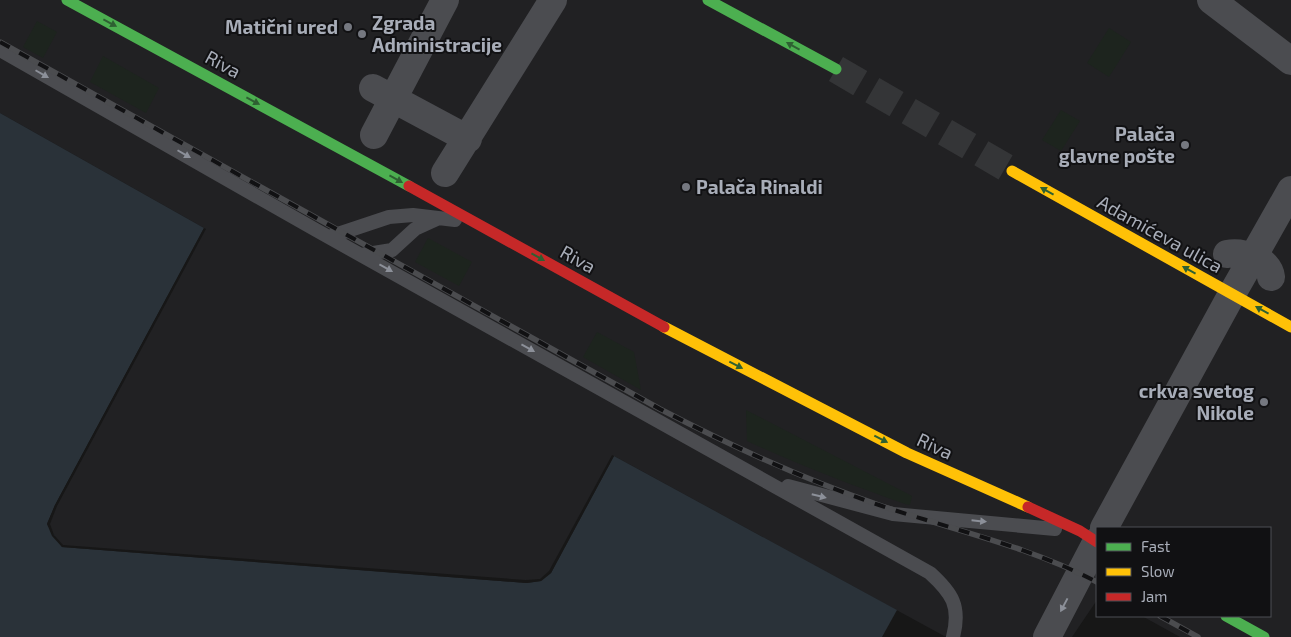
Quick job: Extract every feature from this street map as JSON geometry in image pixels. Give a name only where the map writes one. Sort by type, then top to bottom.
[{"type":"main road","name":"Riva","points":[[67,0],[86,4],[693,343],[899,449],[1095,537]]},
{"type":"main road","points":[[708,0],[836,70]]},
{"type":"main road","name":"Adamićeva ulica","points":[[1012,171],[1291,327]]},
{"type":"main road","points":[[1228,617],[1264,637]]},
{"type":"street","points":[[374,135],[383,93],[444,0]]},
{"type":"street","points":[[383,93],[460,156],[553,0]]},
{"type":"street","points":[[1211,0],[1291,60]]},
{"type":"street","points":[[1101,527],[1291,190]]},
{"type":"street","points":[[1047,637],[1095,537]]},
{"type":"lane","points":[[0,50],[361,255],[930,573],[946,588],[955,603],[956,624],[953,637]]},
{"type":"lane","points":[[329,237],[389,217],[413,215],[441,218],[485,228]]},
{"type":"lane","points":[[361,255],[392,250],[415,229],[426,222],[441,218]]},
{"type":"lane","points":[[756,476],[808,493],[893,514],[1095,537]]},
{"type":"shaded area","points":[[0,0],[1291,0],[1291,637],[1180,637],[1144,617],[1271,617],[1271,527],[1096,527],[1096,601],[1072,637],[946,637],[614,456],[551,573],[541,581],[527,583],[62,547],[47,524],[204,228],[0,113]]},
{"type":"shaded area","points":[[37,21],[57,32],[43,58],[23,47]]},
{"type":"shaded area","points":[[1109,28],[1131,42],[1109,77],[1087,63]]},
{"type":"shaded area","points":[[103,56],[159,88],[146,113],[90,82]]},
{"type":"shaded area","points":[[1061,110],[1080,121],[1061,151],[1042,140]]},
{"type":"shaded area","points":[[0,113],[204,228],[55,505],[47,524],[62,547],[526,583],[541,581],[551,573],[614,456],[897,610],[882,637],[0,637]]},
{"type":"shaded area","points":[[428,238],[472,262],[459,286],[415,262]]},
{"type":"shaded area","points":[[597,332],[634,352],[641,390],[583,357]]},
{"type":"shaded area","points":[[746,410],[912,496],[910,505],[825,474],[747,441]]},
{"type":"pier","points":[[204,228],[206,229],[57,506],[50,524],[54,535],[63,545],[526,580],[540,579],[549,571],[612,455],[614,456],[551,573],[541,581],[527,583],[62,547],[52,536],[47,524],[55,505]]},
{"type":"tunnel","points":[[836,69],[1012,171]]},
{"type":"railway","points":[[0,42],[660,409],[713,436],[795,473],[851,495],[1017,548],[1071,569],[1096,582]]},
{"type":"railway","points":[[1162,617],[1198,637]]},
{"type":"traffic: fast","points":[[67,0],[409,186]]},
{"type":"traffic: fast","points":[[708,0],[836,69]]},
{"type":"traffic: fast","points":[[1228,617],[1264,637]]},
{"type":"traffic: slow","points":[[1012,171],[1291,327]]},
{"type":"traffic: slow","points":[[664,327],[907,453],[1028,507]]},
{"type":"traffic: jam","points":[[409,186],[664,327]]},
{"type":"traffic: jam","points":[[1028,507],[1080,531],[1096,541]]},
{"type":"place","name":"Matični ured","points":[[348,27]]},
{"type":"place","name":"Zgrada Administracije","points":[[362,34]]},
{"type":"place","name":"Palača glavne pošte","points":[[1185,145]]},
{"type":"place","name":"Palača Rinaldi","points":[[686,187]]},
{"type":"place","name":"crkva svetog Nikole","points":[[1264,402]]}]
